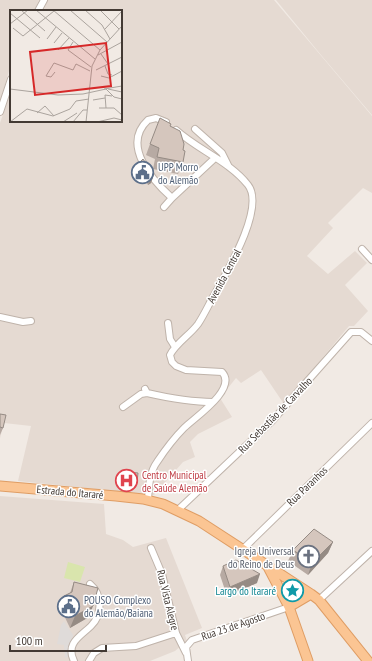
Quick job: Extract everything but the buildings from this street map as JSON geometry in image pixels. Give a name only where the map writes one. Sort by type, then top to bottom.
[{"type":"main road","name":"Estrada do Itararé","points":[[0,486],[148,500],[178,510],[199,521],[315,597],[368,661]]},
{"type":"main road","points":[[266,564],[289,607],[308,661]]},
{"type":"main road","points":[[289,607],[315,597]]},
{"type":"street","points":[[39,10],[44,0]]},
{"type":"street","points":[[0,112],[10,82]]},
{"type":"street","name":"Avenida Central","points":[[172,198],[156,181],[139,154],[137,146],[140,130],[148,120],[162,119],[194,145],[242,178],[252,192],[251,208],[245,234],[239,249],[204,315],[198,324],[175,348]]},
{"type":"street","points":[[195,129],[222,153],[228,167]]},
{"type":"street","points":[[164,207],[215,158]]},
{"type":"street","points":[[362,249],[372,260]]},
{"type":"street","points":[[0,317],[24,322],[31,321]]},
{"type":"street","points":[[148,500],[150,479],[157,462],[184,427],[213,402],[225,383],[225,377],[223,374],[218,372],[186,370],[176,366],[170,358],[175,348],[170,339],[168,323]]},
{"type":"street","name":"Rua Sebastião de Carvalho","points":[[178,510],[272,421],[351,332],[362,332],[372,341]]},
{"type":"street","points":[[124,407],[146,391],[186,401],[213,402]]},
{"type":"street","name":"Rua Paranhos","points":[[242,550],[372,423]]},
{"type":"street","name":"Rua Vista Alegre","points":[[151,548],[159,567],[176,634],[186,653],[188,661]]},
{"type":"street","points":[[315,597],[372,551]]},
{"type":"street","points":[[152,570],[159,567]]},
{"type":"street","points":[[74,661],[72,653],[74,641],[94,623],[99,607],[98,597],[90,584]]},
{"type":"street","name":"Rua 23 de Agosto","points":[[186,653],[186,647],[192,640],[289,607]]},
{"type":"street","points":[[89,661],[94,653],[102,648],[136,646],[176,634]]},
{"type":"shaded area","points":[[0,0],[39,0],[34,10],[10,10],[10,67],[0,102]]},
{"type":"shaded area","points":[[48,0],[274,0],[372,116],[372,193],[363,188],[328,223],[333,228],[307,256],[328,274],[355,251],[367,263],[345,285],[368,311],[354,326],[349,326],[284,404],[261,370],[241,383],[236,378],[220,398],[232,417],[198,434],[190,442],[195,457],[183,462],[154,495],[18,481],[31,426],[4,423],[0,438],[0,123],[10,94],[10,122],[122,122],[122,10],[43,10]]},
{"type":"shaded area","points":[[276,0],[372,0],[372,115],[321,55]]},
{"type":"shaded area","points":[[0,496],[104,504],[106,534],[123,540],[133,547],[166,538],[202,628],[185,635],[187,641],[175,651],[150,661],[0,661]]},
{"type":"shaded area","points":[[64,621],[73,635],[70,656],[65,658],[64,645],[57,644],[61,625]]},
{"type":"green space","points":[[68,562],[85,567],[80,582],[64,578]]},
{"type":"place","name":"UPP Morro do Alemão","points":[[142,173]]},
{"type":"place","name":"Centro Municipal de Saúde Alemão","points":[[127,481]]},
{"type":"place","name":"Igreja Universal do Reino de Deus","points":[[309,557]]},
{"type":"place","name":"Largo do Itararé","points":[[292,591]]},
{"type":"place","name":"POUSO Complexo do Alemão/Baiana","points":[[68,606]]}]
